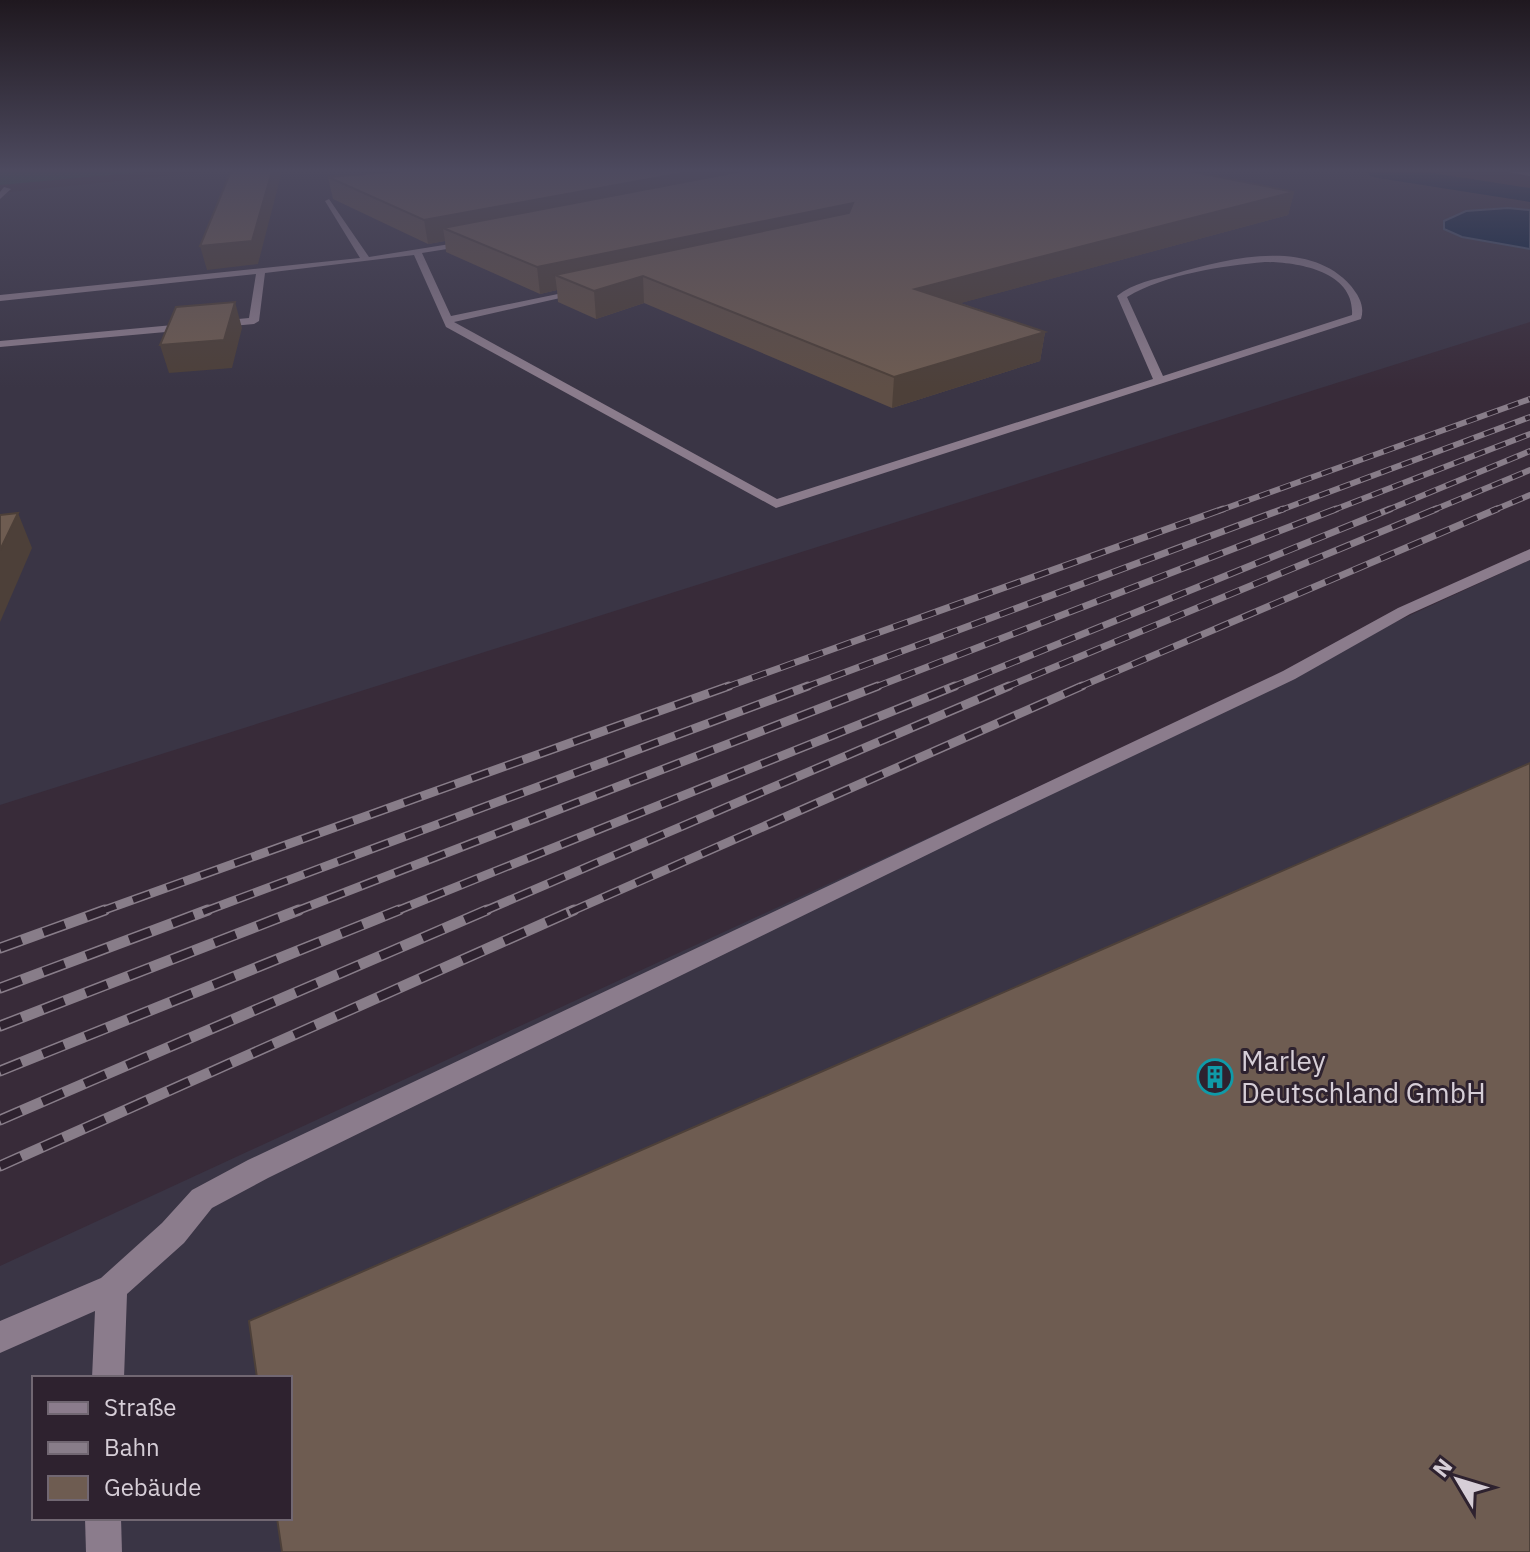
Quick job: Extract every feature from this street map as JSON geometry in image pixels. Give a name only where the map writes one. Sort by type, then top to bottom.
[{"type":"street","points":[[356,243],[366,260]]},
{"type":"street","points":[[0,298],[366,260],[461,243]]},
{"type":"street","points":[[417,252],[447,320],[463,333],[776,504],[1357,317],[1359,308],[1353,295],[1337,277],[1315,267],[1289,261],[1258,258],[1235,261],[1140,286],[1122,296],[1159,380]]},
{"type":"street","points":[[0,344],[254,321],[261,271]]},
{"type":"street","points":[[447,320],[601,286]]},
{"type":"street","points":[[0,1337],[112,1288],[173,1233],[202,1199],[258,1169],[1289,675],[1404,611],[1530,554]]},
{"type":"street","points":[[108,1376],[112,1288]]},
{"type":"street","points":[[103,1520],[104,1552]]},
{"type":"shaded area","points":[[0,243],[1530,243],[1530,322],[0,805]]},
{"type":"shaded area","name":"Marley Deutschland GmbH","points":[[1530,560],[1530,1552],[0,1552],[0,1266]]},
{"type":"water","points":[[1498,243],[1530,243],[1530,249]]},
{"type":"building","points":[[480,243],[653,243],[537,267]]},
{"type":"building","points":[[705,243],[1093,243],[915,289],[1045,332],[894,377],[643,276],[594,291],[555,275]]},
{"type":"building","points":[[235,302],[224,340],[160,345],[176,307]]},
{"type":"building","points":[[18,513],[0,550],[0,515]]},
{"type":"building","name":"Marley Deutschland GmbH","points":[[1530,763],[1530,1552],[282,1552],[277,1520],[292,1520],[292,1376],[257,1376],[249,1321]]},
{"type":"railway","points":[[1218,511],[1530,399]]},
{"type":"railway","points":[[1278,511],[1530,417]]},
{"type":"railway","points":[[1331,511],[1530,434]]},
{"type":"railway","points":[[1385,511],[1530,451]]},
{"type":"railway","points":[[1431,511],[1530,470]]},
{"type":"railway","points":[[1492,511],[1530,495]]},
{"type":"railway","points":[[724,688],[1223,509]]},
{"type":"railway","points":[[803,688],[1283,509]]},
{"type":"railway","points":[[873,688],[1336,509]]},
{"type":"railway","points":[[950,688],[1390,509]]},
{"type":"railway","points":[[1004,688],[1436,509]]},
{"type":"railway","points":[[1077,688],[1497,509]]},
{"type":"railway","points":[[99,912],[729,686]]},
{"type":"railway","points":[[203,912],[808,686]]},
{"type":"railway","points":[[294,912],[878,686]]},
{"type":"railway","points":[[394,912],[955,686]]},
{"type":"railway","points":[[482,912],[1009,686]]},
{"type":"railway","points":[[570,912],[1082,686]]},
{"type":"railway","points":[[0,948],[105,910]]},
{"type":"railway","points":[[0,988],[208,910]]},
{"type":"railway","points":[[0,1026],[299,910]]},
{"type":"railway","points":[[0,1071],[399,910]]},
{"type":"railway","points":[[0,1120],[487,910]]},
{"type":"railway","points":[[0,1166],[574,910]]},
{"type":"place","name":"Marley Deutschland GmbH","points":[[1215,1077]]}]
